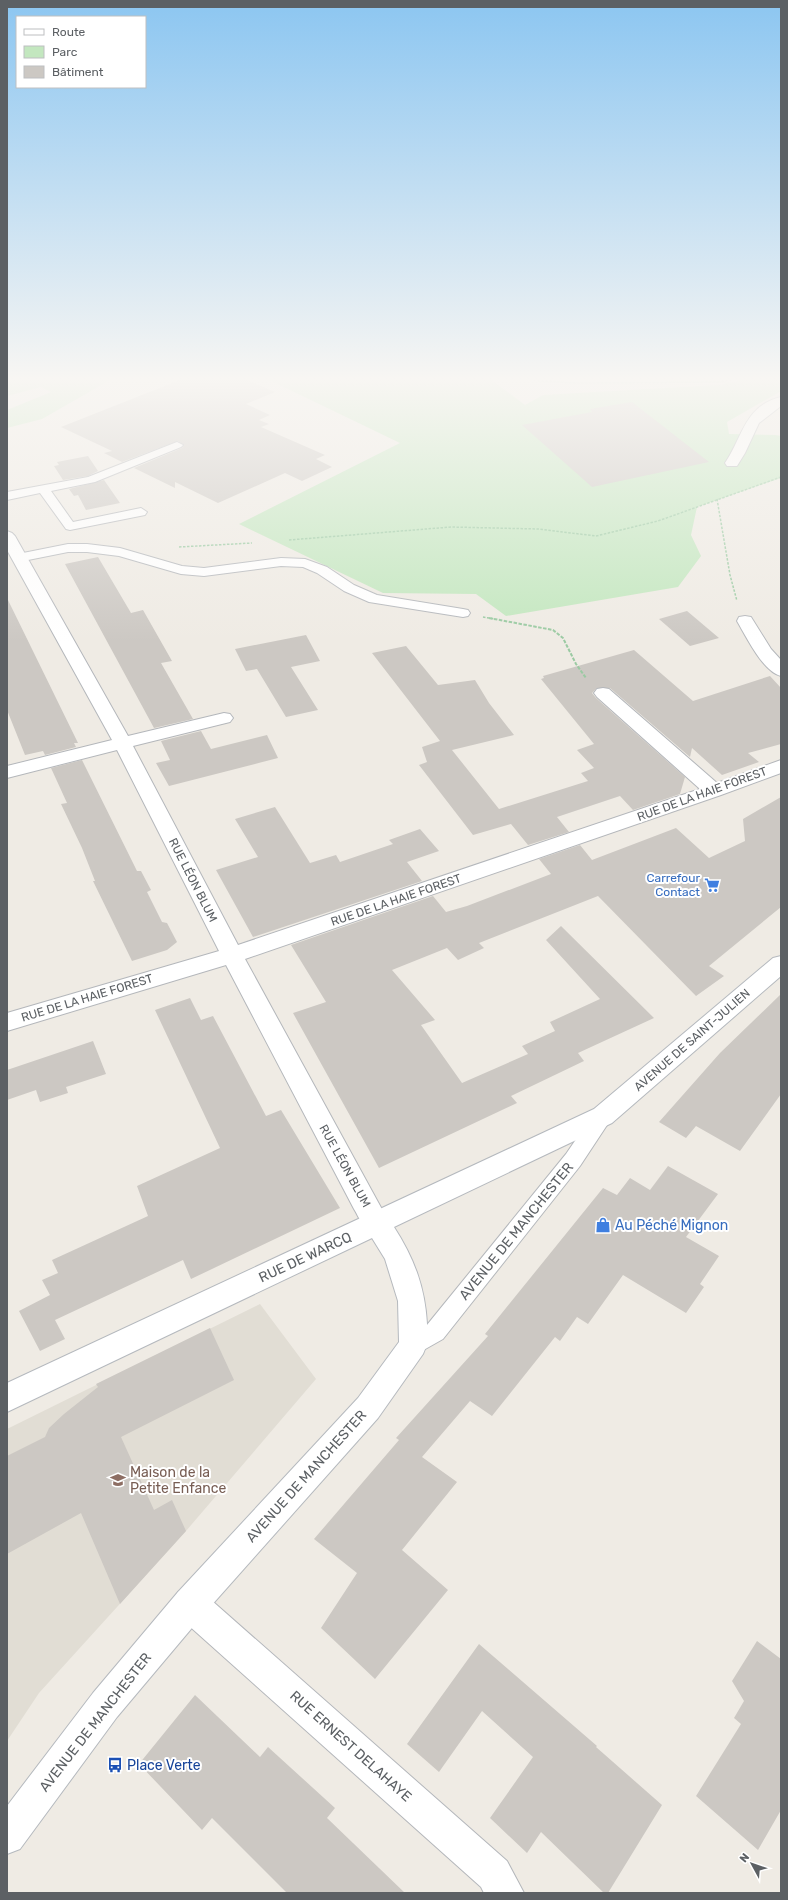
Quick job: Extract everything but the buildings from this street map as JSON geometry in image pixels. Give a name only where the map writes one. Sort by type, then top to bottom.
[{"type":"street","name":"RUE LÉON BLUM","points":[[7,536],[122,743],[232,956],[363,1201],[397,1255],[412,1301],[413,1345]]},
{"type":"street","points":[[745,621],[764,652],[781,671]]},
{"type":"street","points":[[603,693],[714,791]]},
{"type":"street","points":[[7,772],[224,718]]},
{"type":"street","name":"RUE DE LA HAIE FOREST","points":[[7,1022],[232,956],[714,791],[781,766]]},
{"type":"street","name":"AVENUE DE SAINT-JULIEN","points":[[603,1116],[781,964]]},
{"type":"street","name":"RUE DE WARCQ","points":[[7,1398],[603,1116]]},
{"type":"street","name":"AVENUE DE MANCHESTER","points":[[7,1836],[105,1705],[190,1604],[368,1408],[413,1345]]},
{"type":"street","name":"RUE ERNEST DELAHAYE","points":[[190,1604],[494,1874],[506,1893]]},
{"type":"lane","points":[[7,496],[91,480],[128,465]]},
{"type":"lane","points":[[43,489],[70,526],[141,512]]},
{"type":"lane","points":[[18,558],[68,548],[87,548],[120,552],[181,570],[204,572],[281,562],[305,563],[322,570],[349,588],[374,599],[463,613]]},
{"type":"lane","name":"AVENUE DE MANCHESTER","points":[[413,1345],[435,1332],[573,1160],[603,1116]]},
{"type":"path","points":[[288,540],[451,527],[538,529],[596,536],[658,521],[781,478]]},
{"type":"path","points":[[717,500],[731,581],[736,600],[745,621]]},
{"type":"path","points":[[172,547],[257,543]]},
{"type":"path","points":[[463,613],[553,630],[563,638],[576,664],[586,678],[603,693]]},
{"type":"shaded area","name":"Maison de la Petite Enfance","points":[[260,1304],[316,1379],[186,1531],[39,1693],[7,1741],[7,1429]]},
{"type":"green space","points":[[357,465],[781,465],[781,478],[697,507],[691,535],[701,556],[678,587],[506,616],[476,594],[383,593],[239,524]]},
{"type":"place","name":"Carrefour Contact","points":[[712,885]]},
{"type":"place","name":"Au Péché Mignon","points":[[603,1225]]},
{"type":"place","name":"Maison de la Petite Enfance","points":[[118,1480]]},
{"type":"place","name":"Place Verte","points":[[115,1765]]}]
